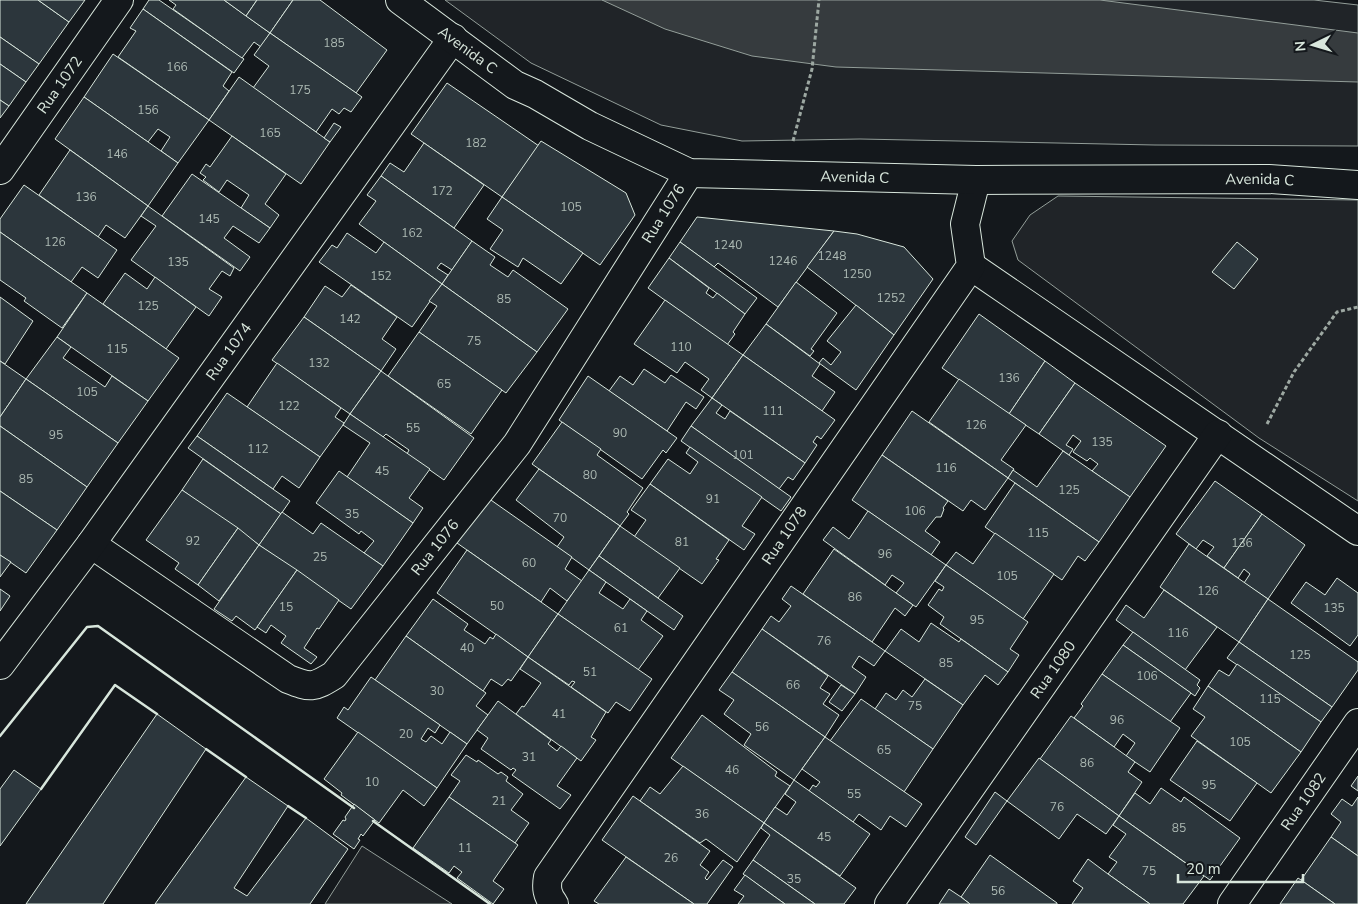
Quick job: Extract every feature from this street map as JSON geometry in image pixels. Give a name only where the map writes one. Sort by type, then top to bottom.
[{"type":"street","name":"Rua 1072","points":[[0,170],[119,0]]},
{"type":"street","name":"Avenida C","points":[[400,0],[515,85],[535,94],[590,126],[689,173],[976,180],[1269,179],[1358,185]]},
{"type":"street","name":"Rua 1074","points":[[0,665],[91,544],[453,38]]},
{"type":"street","name":"Rua 1076","points":[[91,544],[288,679],[307,686],[320,684],[334,675],[517,444],[689,173]]},
{"type":"street","points":[[976,180],[965,224],[971,266],[1358,531]]},
{"type":"street","name":"Rua 1078","points":[[554,904],[549,898],[546,887],[548,877],[971,266]]},
{"type":"street","name":"Rua 1080","points":[[889,904],[1218,434]]},
{"type":"street","name":"Rua 1082","points":[[1232,904],[1358,723]]},
{"type":"path","points":[[793,141],[812,69],[818,0]]},
{"type":"path","points":[[1264,430],[1294,372],[1337,312],[1358,307]]},
{"type":"shaded area","points":[[445,0],[1314,0],[1358,5],[1358,146],[1155,145],[860,139],[742,141],[661,125],[531,63]]},
{"type":"shaded area","points":[[602,0],[1100,0],[1358,33],[1358,82],[836,67],[752,56],[665,29]]},
{"type":"shaded area","points":[[1058,196],[1358,200],[1358,501],[1259,438],[1018,260],[1012,241],[1030,215]]},
{"type":"shaded area","points":[[362,846],[452,904],[325,904]]},
{"type":"building","points":[[0,0],[38,0],[69,22],[39,64],[0,37]]},
{"type":"building","points":[[38,0],[85,0],[69,22]]},
{"type":"building","points":[[149,0],[159,0],[244,59],[234,73],[143,9]]},
{"type":"building","points":[[169,0],[224,0],[270,33],[261,47],[254,42],[242,58],[173,9],[176,5]]},
{"type":"building","points":[[224,0],[257,0],[246,16]]},
{"type":"building","points":[[257,0],[293,0],[270,33],[246,16]]},
{"type":"building","points":[[293,0],[320,0],[387,50],[356,93],[270,33]]},
{"type":"building","points":[[143,9],[232,72],[223,86],[229,91],[209,120],[118,57],[136,31],[130,28]]},
{"type":"building","points":[[270,33],[362,97],[351,112],[344,108],[339,114],[332,109],[316,132],[253,88],[269,66],[254,55]]},
{"type":"building","points":[[0,37],[39,64],[26,82],[0,64]]},
{"type":"building","points":[[113,54],[209,120],[178,163],[161,151],[170,137],[158,129],[148,142],[84,97]]},
{"type":"building","points":[[0,64],[26,82],[9,106],[0,100]]},
{"type":"building","points":[[239,77],[330,142],[301,184],[209,120]]},
{"type":"building","points":[[447,83],[539,146],[502,197],[411,134]]},
{"type":"building","points":[[84,97],[178,163],[148,206],[55,139]]},
{"type":"building","points":[[0,100],[9,106],[0,118]]},
{"type":"building","points":[[334,123],[341,127],[330,142],[324,138]]},
{"type":"building","points":[[232,136],[286,174],[265,204],[279,215],[270,228],[241,208],[249,195],[227,180],[219,192],[203,180],[206,177],[200,173],[206,164],[210,167]]},
{"type":"building","points":[[541,141],[626,193],[635,215],[600,265],[502,197]]},
{"type":"building","points":[[424,143],[484,185],[454,228],[381,176],[390,163],[404,172]]},
{"type":"building","points":[[70,150],[148,206],[125,238],[106,225],[98,237],[39,195]]},
{"type":"building","points":[[192,174],[270,228],[259,243],[233,226],[224,238],[250,257],[240,271],[162,216]]},
{"type":"building","points":[[381,176],[472,241],[452,270],[441,263],[437,268],[448,275],[442,284],[359,224],[376,201],[367,195]]},
{"type":"building","points":[[24,185],[117,250],[98,278],[82,267],[71,282],[0,232],[0,219]]},
{"type":"building","points":[[502,197],[583,253],[561,284],[523,258],[518,267],[490,249],[503,230],[487,219]]},
{"type":"building","points":[[148,206],[234,268],[230,276],[222,271],[209,289],[222,297],[209,316],[131,260],[156,226],[141,216]]},
{"type":"building","points":[[697,217],[834,231],[778,307],[718,263],[714,267],[680,242]]},
{"type":"building","points":[[834,231],[857,234],[904,247],[933,279],[894,335],[807,267]]},
{"type":"building","points":[[0,232],[87,293],[62,328],[24,301],[26,298],[0,280]]},
{"type":"building","points":[[347,233],[376,253],[384,242],[442,284],[412,327],[319,262],[332,245],[337,248]]},
{"type":"building","points":[[472,241],[495,257],[490,265],[508,277],[513,270],[568,309],[537,352],[442,284]]},
{"type":"building","points":[[680,242],[757,298],[745,314],[669,258]]},
{"type":"building","points":[[1237,242],[1258,259],[1234,289],[1212,272]]},
{"type":"building","points":[[669,258],[709,288],[706,293],[713,298],[717,293],[745,314],[727,345],[648,288]]},
{"type":"building","points":[[125,273],[147,289],[155,277],[196,307],[166,349],[103,304]]},
{"type":"building","points":[[796,282],[837,313],[811,349],[814,351],[810,356],[766,324]]},
{"type":"building","points":[[442,284],[537,352],[506,393],[419,332],[437,306],[429,301]]},
{"type":"building","points":[[351,285],[397,317],[382,339],[396,349],[381,371],[304,317],[325,286],[342,297]]},
{"type":"building","points":[[87,293],[179,358],[148,401],[57,337]]},
{"type":"building","points":[[0,297],[33,321],[5,364],[0,361]]},
{"type":"building","points":[[665,300],[743,355],[712,398],[701,390],[709,379],[685,362],[677,373],[634,344]]},
{"type":"building","points":[[856,305],[894,335],[856,390],[819,363],[823,358],[831,365],[841,352],[827,341]]},
{"type":"building","points":[[979,314],[1045,361],[1009,414],[942,368]]},
{"type":"building","points":[[304,317],[381,371],[350,414],[272,360]]},
{"type":"building","points":[[766,324],[820,364],[812,376],[835,392],[822,411],[743,355]]},
{"type":"building","points":[[419,332],[502,390],[471,434],[388,376]]},
{"type":"building","points":[[57,337],[71,347],[63,358],[105,387],[112,376],[148,401],[118,443],[26,379]]},
{"type":"building","points":[[743,355],[835,420],[821,439],[817,436],[813,442],[817,445],[805,463],[712,398]]},
{"type":"building","points":[[0,361],[26,379],[0,417]]},
{"type":"building","points":[[1045,361],[1075,383],[1039,434],[1009,414]]},
{"type":"building","points":[[277,363],[341,408],[335,417],[344,423],[320,457],[247,407]]},
{"type":"building","points":[[644,369],[665,383],[671,375],[704,397],[696,409],[686,402],[667,431],[609,391],[620,376],[633,385]]},
{"type":"building","points":[[381,371],[474,438],[444,480],[407,454],[409,450],[386,434],[383,437],[350,414]]},
{"type":"building","points":[[588,376],[677,438],[666,453],[663,450],[642,479],[559,420]]},
{"type":"building","points":[[26,379],[118,443],[87,487],[0,426],[0,417]]},
{"type":"building","points":[[959,379],[1026,425],[1001,460],[1014,469],[1008,478],[929,422]]},
{"type":"building","points":[[1075,383],[1166,446],[1130,497],[1092,471],[1098,464],[1090,458],[1087,461],[1073,452],[1081,441],[1073,435],[1066,445],[1073,449],[1069,455],[1039,434]]},
{"type":"building","points":[[227,393],[320,457],[299,488],[282,476],[273,489],[197,436]]},
{"type":"building","points":[[712,398],[722,405],[716,413],[725,419],[730,411],[805,463],[793,480],[788,477],[779,489],[691,426]]},
{"type":"building","points":[[912,411],[1008,478],[985,510],[971,500],[963,511],[882,455]]},
{"type":"building","points":[[350,414],[430,469],[409,498],[423,508],[413,523],[347,477],[370,443],[343,425]]},
{"type":"building","points":[[562,422],[601,449],[597,455],[643,488],[620,526],[532,464]]},
{"type":"building","points":[[0,426],[87,487],[57,530],[0,491]]},
{"type":"building","points":[[691,426],[791,497],[781,511],[681,441]]},
{"type":"building","points":[[197,436],[290,501],[281,514],[188,448]]},
{"type":"building","points":[[690,447],[762,497],[742,526],[755,534],[744,550],[650,484],[668,459],[690,474],[698,462],[686,453]]},
{"type":"building","points":[[1063,451],[1130,497],[1099,542],[1008,478],[1013,470],[1037,487]]},
{"type":"building","points":[[882,455],[948,501],[943,508],[941,517],[936,517],[925,531],[940,542],[931,555],[852,500]]},
{"type":"building","points":[[203,459],[281,514],[259,545],[182,490]]},
{"type":"building","points":[[539,469],[620,526],[589,570],[557,547],[564,537],[516,500]]},
{"type":"building","points":[[339,471],[413,523],[383,566],[364,553],[374,541],[361,531],[359,534],[316,503]]},
{"type":"building","points":[[1215,481],[1262,514],[1224,568],[1207,556],[1214,547],[1203,540],[1196,549],[1176,534]]},
{"type":"building","points":[[1015,483],[1099,542],[1085,561],[1078,556],[1062,580],[985,527]]},
{"type":"building","points":[[650,484],[729,540],[716,559],[719,560],[702,584],[634,537],[646,520],[631,510]]},
{"type":"building","points":[[182,490],[238,528],[198,585],[175,569],[179,563],[146,540]]},
{"type":"building","points":[[0,491],[57,530],[26,573],[0,555]]},
{"type":"building","points":[[488,498],[572,557],[565,569],[582,581],[567,601],[550,588],[541,602],[457,543]]},
{"type":"building","points":[[868,511],[946,565],[916,607],[896,593],[904,583],[892,575],[885,585],[823,540],[833,527],[849,539]]},
{"type":"building","points":[[282,512],[313,534],[321,523],[383,566],[351,609],[259,545]]},
{"type":"building","points":[[1262,514],[1305,545],[1268,599],[1244,583],[1250,574],[1244,569],[1238,578],[1224,568]]},
{"type":"building","points":[[620,526],[680,568],[658,598],[599,556]]},
{"type":"building","points":[[238,528],[259,545],[219,601],[198,585]]},
{"type":"building","points":[[995,533],[1054,574],[1023,619],[946,565],[956,552],[973,564]]},
{"type":"building","points":[[1189,544],[1268,599],[1239,642],[1160,587]]},
{"type":"building","points":[[259,545],[297,570],[255,630],[236,616],[232,621],[214,609]]},
{"type":"building","points":[[834,549],[913,605],[905,616],[895,608],[872,642],[803,594]]},
{"type":"building","points":[[467,550],[558,614],[528,657],[437,593]]},
{"type":"building","points":[[0,555],[11,562],[0,577]]},
{"type":"building","points":[[599,556],[683,616],[674,630],[589,570]]},
{"type":"building","points":[[946,565],[1028,622],[1010,649],[1019,655],[1008,672],[940,624],[944,617],[928,605],[939,589],[942,591],[944,587],[935,581]]},
{"type":"building","points":[[297,570],[339,600],[304,648],[317,657],[311,664],[281,643],[286,636],[271,625],[266,633],[257,627]]},
{"type":"building","points":[[589,570],[606,582],[599,593],[623,609],[630,599],[647,611],[641,620],[663,636],[638,670],[558,614]]},
{"type":"building","points":[[1337,578],[1358,593],[1358,635],[1350,646],[1291,603],[1306,582],[1325,595]]},
{"type":"building","points":[[791,586],[885,651],[874,666],[859,656],[852,667],[866,677],[855,694],[762,629],[771,616],[779,622],[791,606],[782,599]]},
{"type":"building","points":[[0,589],[10,596],[0,611]]},
{"type":"building","points":[[1164,590],[1217,627],[1185,670],[1116,620],[1126,605],[1144,618]]},
{"type":"building","points":[[433,599],[468,624],[464,630],[485,644],[490,637],[493,639],[496,634],[528,657],[511,681],[508,679],[502,686],[491,679],[483,691],[406,636]]},
{"type":"building","points":[[1268,599],[1358,662],[1358,670],[1332,707],[1239,642]]},
{"type":"building","points":[[558,614],[652,679],[630,711],[616,702],[608,713],[571,687],[575,682],[572,681],[569,685],[528,657]]},
{"type":"building","points":[[931,623],[959,642],[961,639],[1008,672],[998,685],[985,675],[963,705],[885,651],[901,629],[919,642]]},
{"type":"building","points":[[762,629],[828,676],[820,688],[830,694],[823,704],[839,715],[825,737],[732,672]]},
{"type":"building","points":[[1133,632],[1200,680],[1197,685],[1200,688],[1195,696],[1123,645]]},
{"type":"building","points":[[406,636],[486,693],[476,706],[488,715],[467,744],[375,680]]},
{"type":"building","points":[[1239,642],[1332,707],[1321,722],[1227,658]]},
{"type":"building","points":[[1123,645],[1191,693],[1170,722],[1102,674]]},
{"type":"building","points":[[528,657],[606,712],[591,737],[596,740],[581,761],[516,714],[522,706],[524,707],[541,683],[520,669]]},
{"type":"building","points":[[1237,664],[1321,722],[1301,752],[1208,686],[1219,670],[1229,676]]},
{"type":"building","points":[[732,672],[825,737],[794,780],[744,745],[751,734],[724,714],[734,700],[719,690]]},
{"type":"building","points":[[1102,674],[1180,728],[1150,772],[1126,756],[1135,743],[1123,734],[1114,747],[1074,718],[1083,706],[1081,704]]},
{"type":"building","points":[[371,677],[440,725],[435,733],[428,728],[421,739],[426,742],[431,736],[442,744],[450,732],[467,744],[437,788],[337,718],[344,707],[348,710]]},
{"type":"building","points":[[925,679],[963,705],[933,749],[875,709],[886,693],[896,700],[903,690],[912,697]]},
{"type":"building","points":[[841,685],[855,694],[842,711],[829,702]]},
{"type":"building","points":[[1208,686],[1301,752],[1271,793],[1191,736],[1205,717],[1193,709]]},
{"type":"building","points":[[861,699],[933,749],[904,792],[830,741]]},
{"type":"building","points":[[498,701],[551,740],[548,744],[557,751],[561,746],[577,758],[557,786],[571,795],[560,809],[512,775],[516,770],[513,768],[511,770],[481,749],[488,738],[477,730]]},
{"type":"building","points":[[157,714],[206,749],[103,904],[26,904]]},
{"type":"building","points":[[702,715],[777,772],[775,776],[790,786],[764,823],[671,758]]},
{"type":"building","points":[[1071,716],[1135,762],[1128,772],[1142,782],[1119,816],[1040,759]]},
{"type":"building","points":[[358,732],[437,788],[424,806],[403,790],[379,823],[341,795],[342,793],[324,779]]},
{"type":"building","points":[[825,737],[922,804],[906,827],[890,816],[881,830],[859,814],[853,822],[809,791],[813,785],[816,787],[820,782],[802,769]]},
{"type":"building","points":[[1197,741],[1257,783],[1230,821],[1170,780]]},
{"type":"building","points":[[466,755],[477,762],[478,760],[498,774],[501,772],[508,777],[506,781],[523,794],[511,810],[529,823],[515,843],[449,797],[460,781],[451,775]]},
{"type":"building","points":[[1039,758],[1119,816],[1106,834],[1077,814],[1059,839],[1007,801]]},
{"type":"building","points":[[683,766],[764,823],[737,862],[706,839],[700,843],[640,801],[650,787],[660,794]]},
{"type":"building","points":[[14,770],[41,789],[0,846],[0,789]]},
{"type":"building","points":[[1358,776],[1358,791],[1351,786]]},
{"type":"building","points":[[246,777],[288,806],[234,888],[247,896],[306,818],[348,849],[310,904],[155,904]]},
{"type":"building","points":[[794,780],[870,834],[840,876],[764,823],[775,807],[787,815],[796,802],[785,794]]},
{"type":"building","points":[[1161,788],[1181,802],[1184,797],[1240,838],[1210,880],[1119,816],[1135,793],[1150,804]]},
{"type":"building","points":[[995,792],[1007,801],[976,845],[965,837]]},
{"type":"building","points":[[633,796],[710,851],[700,865],[709,872],[705,878],[707,880],[723,860],[733,867],[707,904],[694,904],[602,840]]},
{"type":"building","points":[[449,797],[518,845],[493,881],[504,889],[493,904],[457,878],[462,872],[454,866],[449,873],[413,848]]},
{"type":"building","points":[[1358,797],[1358,856],[1331,837],[1341,822],[1331,814],[1342,799],[1352,806]]},
{"type":"building","points":[[354,804],[375,820],[363,836],[361,834],[358,839],[360,840],[354,849],[333,834],[343,820],[345,821],[345,817]]},
{"type":"building","points":[[1119,816],[1204,876],[1183,904],[1150,904],[1108,874],[1117,862],[1109,857],[1126,834],[1113,825]]},
{"type":"building","points":[[764,823],[856,888],[844,904],[815,904],[753,860],[770,835],[761,828]]},
{"type":"building","points":[[1331,837],[1358,856],[1358,904],[1335,904],[1301,880]]},
{"type":"building","points":[[990,855],[1057,904],[970,904],[961,897]]},
{"type":"building","points":[[626,857],[694,904],[599,904],[594,901]]},
{"type":"building","points":[[1088,859],[1150,904],[1072,904],[1083,888],[1073,881]]},
{"type":"building","points":[[753,860],[815,904],[785,904],[743,874]]},
{"type":"building","points":[[745,875],[785,904],[738,904],[744,896],[734,890]]},
{"type":"building","points":[[1298,878],[1301,880],[1335,904],[1280,904]]},
{"type":"building","points":[[949,889],[961,897],[970,904],[939,904]]},
{"type":"wall","points":[[0,736],[87,627],[98,626],[354,808]]},
{"type":"wall","points":[[41,789],[115,685],[157,714]]},
{"type":"wall","points":[[206,749],[246,777]]},
{"type":"wall","points":[[288,806],[306,818]]},
{"type":"wall","points":[[373,821],[490,904]]}]
